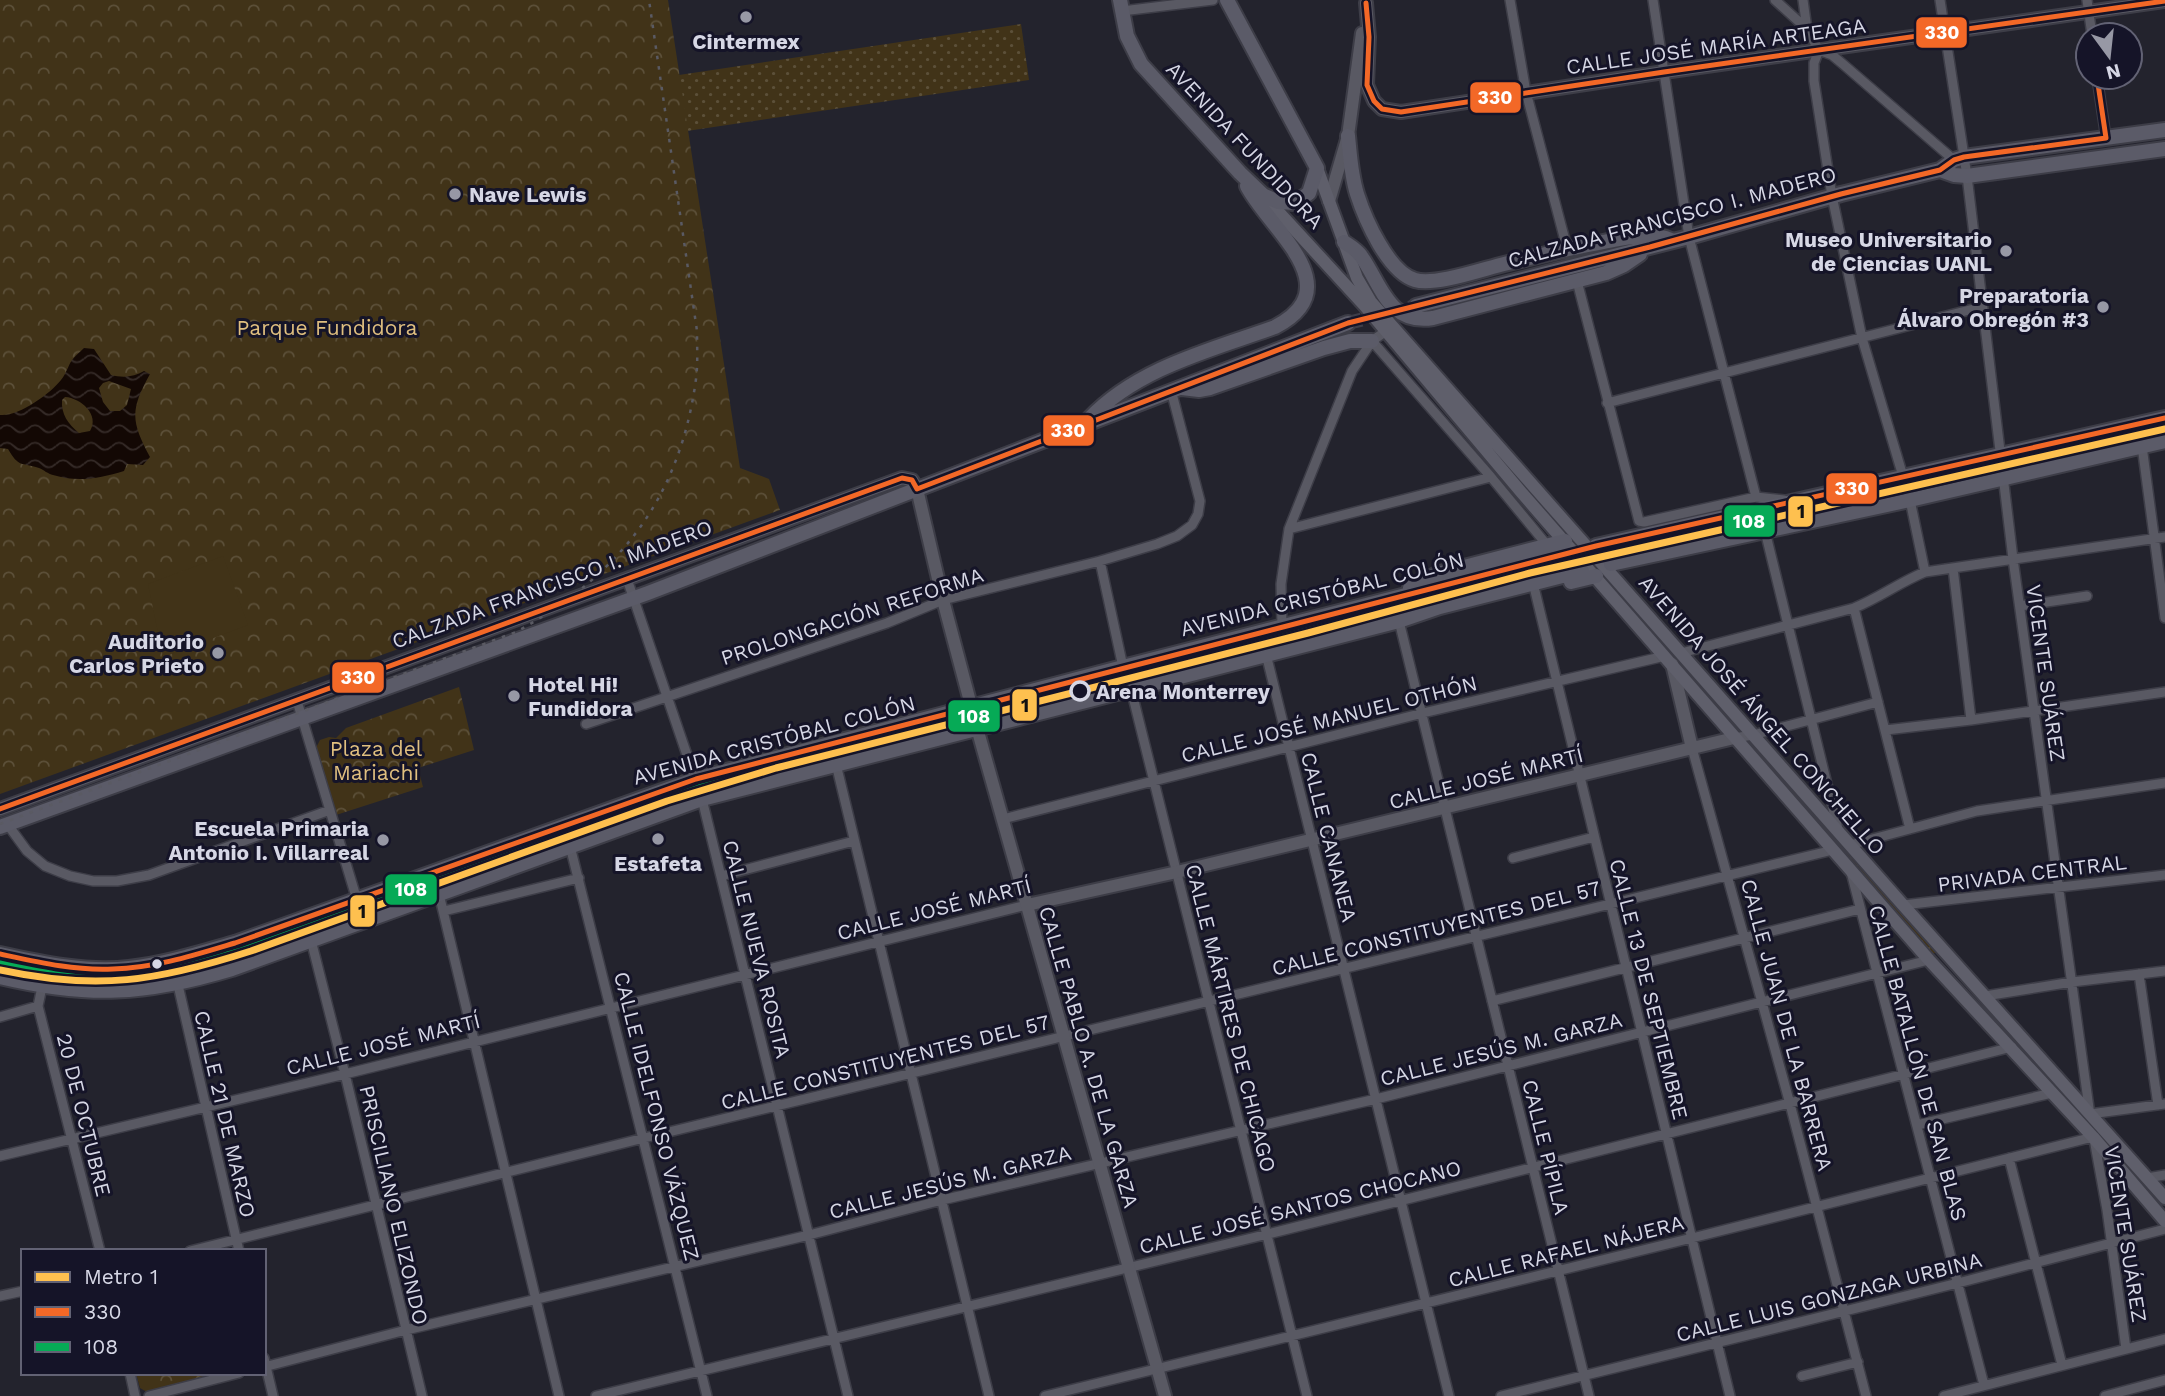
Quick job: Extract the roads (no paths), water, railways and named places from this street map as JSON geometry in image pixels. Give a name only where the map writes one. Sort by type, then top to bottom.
[{"type":"main road","points":[[1227,0],[1317,167],[1309,193],[1301,201],[1286,204],[1263,195]]},
{"type":"main road","name":"AVENIDA FUNDIDORA","points":[[1121,6],[1127,36],[1141,64],[1364,305]]},
{"type":"main road","name":"CALZADA FRANCISCO I. MADERO","points":[[1416,306],[1940,170],[1959,159],[2165,130]]},
{"type":"main road","points":[[1348,136],[1354,184],[1361,204],[1383,250],[1399,270],[1417,281],[1439,280],[1567,248],[1649,235],[1673,241]]},
{"type":"main road","name":"CALZADA FRANCISCO I. MADERO","points":[[1940,170],[1967,176],[2165,149]]},
{"type":"main road","name":"AVENIDA JOSÉ ÁNGEL CONCHELLO","points":[[1317,167],[1357,278],[1371,302],[1611,568],[1681,653],[1838,832],[2165,1198]]},
{"type":"main road","points":[[1084,425],[1125,388],[1168,366],[1275,327],[1287,321],[1304,299],[1307,284],[1298,255],[1253,198],[1240,173]]},
{"type":"main road","points":[[1344,242],[1360,254],[1382,294],[1405,316],[1414,319],[1433,318],[1614,270],[1650,247]]},
{"type":"main road","name":"AVENIDA JOSÉ ÁNGEL CONCHELLO","points":[[1364,305],[1589,574],[1668,660],[1929,960],[2012,1047],[2165,1221]]},
{"type":"main road","name":"CALZADA FRANCISCO I. MADERO","points":[[4,826],[633,598],[1348,323]]},
{"type":"main road","points":[[1174,388],[1210,388],[1324,348],[1350,341],[1372,341]]},
{"type":"main road","points":[[1596,546],[2165,418]]},
{"type":"main road","points":[[1611,568],[2165,441]]},
{"type":"main road","points":[[1394,598],[1437,574],[1547,545],[1566,547]]},
{"type":"main road","name":"AVENIDA CRISTÓBAL COLÓN","points":[[0,954],[79,968],[127,968],[178,960],[235,943],[696,779],[1394,598],[1566,547]]},
{"type":"main road","points":[[1399,621],[1431,617],[1535,591],[1589,574]]},
{"type":"main road","name":"AVENIDA CRISTÓBAL COLÓN","points":[[0,977],[61,990],[137,991],[178,985],[232,969],[702,799],[1399,621],[1440,607],[1589,574]]},
{"type":"main road","points":[[1266,654],[1282,626]]},
{"type":"main road","points":[[1833,850],[1838,832]]},
{"type":"main road","points":[[439,894],[496,849]]},
{"type":"main road","points":[[36,962],[61,990]]},
{"type":"street","points":[[1121,6],[1213,0]]},
{"type":"street","points":[[1510,0],[1526,92],[1567,248]]},
{"type":"street","points":[[1653,0],[1689,237],[1756,497]]},
{"type":"street","points":[[1774,0],[1807,29],[1819,50],[1832,55],[1959,159]]},
{"type":"street","points":[[1803,0],[1807,29]]},
{"type":"street","name":"VICENTE SUÁREZ","points":[[1940,0],[1959,159],[1967,176],[2013,559],[2046,801],[2126,1349]]},
{"type":"street","name":"CALLE JOSÉ MARÍA ARTEAGA","points":[[1366,2],[1367,85],[1374,101],[1382,110],[1401,112],[1664,72],[1943,34],[2088,7],[2165,1]]},
{"type":"street","points":[[1329,201],[1348,136],[1366,2]]},
{"type":"street","points":[[1819,50],[1814,63],[1814,81],[1832,196],[1862,338],[1910,500],[1925,572]]},
{"type":"street","points":[[2099,91],[2106,138]]},
{"type":"street","points":[[1577,281],[1639,521],[1756,497],[1796,502]]},
{"type":"street","points":[[1607,403],[1982,307]]},
{"type":"street","points":[[1282,626],[1281,584],[1289,529],[1352,371],[1372,341],[1386,331]]},
{"type":"street","points":[[1372,341],[1547,545]]},
{"type":"street","name":"PROLONGACIÓN REFORMA","points":[[586,724],[887,623],[943,600],[1100,561],[1177,536],[1192,525],[1198,514],[1200,501],[1174,388]]},
{"type":"street","points":[[2142,446],[2165,618]]},
{"type":"street","points":[[1289,529],[1491,477]]},
{"type":"street","name":"CALZADA FRANCISCO I. MADERO","points":[[0,809],[902,478],[912,480],[917,489]]},
{"type":"street","points":[[917,489],[977,728]]},
{"type":"street","points":[[1763,532],[1838,832]]},
{"type":"street","points":[[1681,653],[1854,608],[1925,572],[2165,537]]},
{"type":"street","points":[[1100,561],[1123,667]]},
{"type":"street","points":[[1953,568],[1971,720]]},
{"type":"street","name":"CALLE NUEVA ROSITA","points":[[627,579],[702,799],[848,1396]]},
{"type":"street","name":"CALLE 13 DE SEPTIEMBRE","points":[[1535,591],[1730,1396]]},
{"type":"street","points":[[2020,606],[2087,596]]},
{"type":"street","points":[[1854,608],[1910,829]]},
{"type":"street","name":"CALLE PÍPILA","points":[[1399,621],[1589,1396]]},
{"type":"street","name":"CALLE CANANEA","points":[[1266,654],[1448,1396]]},
{"type":"street","name":"CALLE JOSÉ MANUEL OTHÓN","points":[[1003,819],[1423,713],[1555,682],[1668,660]]},
{"type":"street","name":"CALLE JUAN DE LA BARRERA","points":[[1668,660],[1790,1104],[1866,1396]]},
{"type":"street","name":"CALLE MÁRTIRES DE CHICAGO","points":[[1131,689],[1307,1396]]},
{"type":"street","points":[[1886,730],[2035,712],[2165,692]]},
{"type":"street","points":[[297,701],[357,900]]},
{"type":"street","name":"CALLE JOSÉ MARTÍ","points":[[0,1156],[345,1074],[1027,905],[1177,872],[1878,702]]},
{"type":"street","name":"CALLE PABLO A. DE LA GARZA","points":[[977,728],[1165,1396]]},
{"type":"street","points":[[836,764],[989,1396]]},
{"type":"street","points":[[1850,845],[1977,811],[2165,783]]},
{"type":"street","points":[[4,826],[27,852],[45,866],[93,881],[117,881],[149,875],[330,810]]},
{"type":"street","points":[[1513,858],[1594,837]]},
{"type":"street","points":[[721,876],[854,841]]},
{"type":"street","name":"CALLE IDELFONSO VÁZQUEZ","points":[[570,846],[707,1396]]},
{"type":"street","name":"CALLE CONSTITUYENTES DEL 57","points":[[198,1249],[1833,850]]},
{"type":"street","name":"CALLE BATALLÓN DE SAN BLAS","points":[[1851,871],[1984,1385]]},
{"type":"street","name":"PRIVADA CENTRAL","points":[[1903,905],[2165,875]]},
{"type":"street","points":[[444,911],[579,878]]},
{"type":"street","points":[[439,894],[559,1396]]},
{"type":"street","points":[[1492,1001],[1860,909]]},
{"type":"street","name":"PRISCILIANO ELIZONDO","points":[[312,940],[422,1396]]},
{"type":"street","name":"CALLE JESÚS M. GARZA","points":[[266,1364],[809,1235],[942,1200],[1376,1099],[1929,960]]},
{"type":"street","points":[[1985,996],[2165,971]]},
{"type":"street","points":[[2090,1114],[2162,1105],[2139,974]]},
{"type":"street","name":"CALLE 21 DE MARZO","points":[[178,985],[238,1249]]},
{"type":"street","name":"20 DE OCTUBRE","points":[[42,987],[38,1006],[100,1249]]},
{"type":"street","points":[[0,1017],[38,1006]]},
{"type":"street","name":"CALLE JOSÉ SANTOS CHOCANO","points":[[596,1396],[1268,1234],[2012,1047]]},
{"type":"street","points":[[1917,1125],[2052,1093]]},
{"type":"street","name":"CALLE RAFAEL NÁJERA","points":[[1045,1396],[2093,1137]]},
{"type":"street","points":[[2009,1158],[2062,1365]]},
{"type":"street","points":[[2147,1178],[2165,1175]]},
{"type":"street","name":"CALLE LUIS GONZAGA URBINA","points":[[1500,1396],[2037,1264],[2165,1229]]},
{"type":"street","points":[[0,1296],[21,1291]]},
{"type":"street","points":[[1944,1396],[2165,1339]]},
{"type":"street","points":[[1802,1376],[1858,1362]]},
{"type":"street","points":[[266,1368],[273,1396]]},
{"type":"street","points":[[130,1375],[135,1396]]},
{"type":"street","points":[[149,1396],[231,1375]]},
{"type":"street","points":[[2105,1396],[2165,1380]]},
{"type":"water","points":[[84,348],[94,349],[111,375],[128,376],[144,371],[150,374],[139,397],[135,416],[139,434],[150,457],[143,465],[127,464],[124,471],[115,474],[72,479],[21,463],[8,449],[0,448],[0,415],[16,412],[49,392]],"holes":[[[109,381],[131,389],[127,405],[120,411],[110,411],[103,402],[99,388]],[[65,397],[77,400],[91,413],[93,419],[90,431],[79,433],[69,422],[62,405]]]},
{"type":"tunnel","points":[[1348,323],[1416,306]]},
{"type":"railway","points":[[0,824],[516,632],[553,610],[586,585],[639,529],[676,461],[688,422],[697,361],[697,331],[649,0]]},
{"type":"metro line","name":"1","points":[[0,970],[67,980],[98,981],[127,980],[186,970],[251,951],[667,801],[776,768],[1308,633],[1530,573],[2165,429]]},
{"type":"place","name":"Cintermex","points":[[746,17]]},
{"type":"place","name":"Nave Lewis","points":[[455,194]]},
{"type":"place","name":"Museo Universitario de Ciencias UANL","points":[[2006,251]]},
{"type":"place","name":"Preparatoria Álvaro Obregón #3","points":[[2103,307]]},
{"type":"place","name":"Auditorio Carlos Prieto","points":[[218,653]]},
{"type":"place","name":"Arena Monterrey","points":[[1080,691]]},
{"type":"place","name":"Hotel Hi! Fundidora","points":[[514,696]]},
{"type":"place","name":"Estafeta","points":[[658,839]]},
{"type":"place","name":"Escuela Primaria Antonio I. Villarreal","points":[[383,840]]},
{"type":"park label","name":"Parque Fundidora","points":[[327,327]]},
{"type":"park label","name":"Plaza del Mariachi","points":[[376,760]]}]
